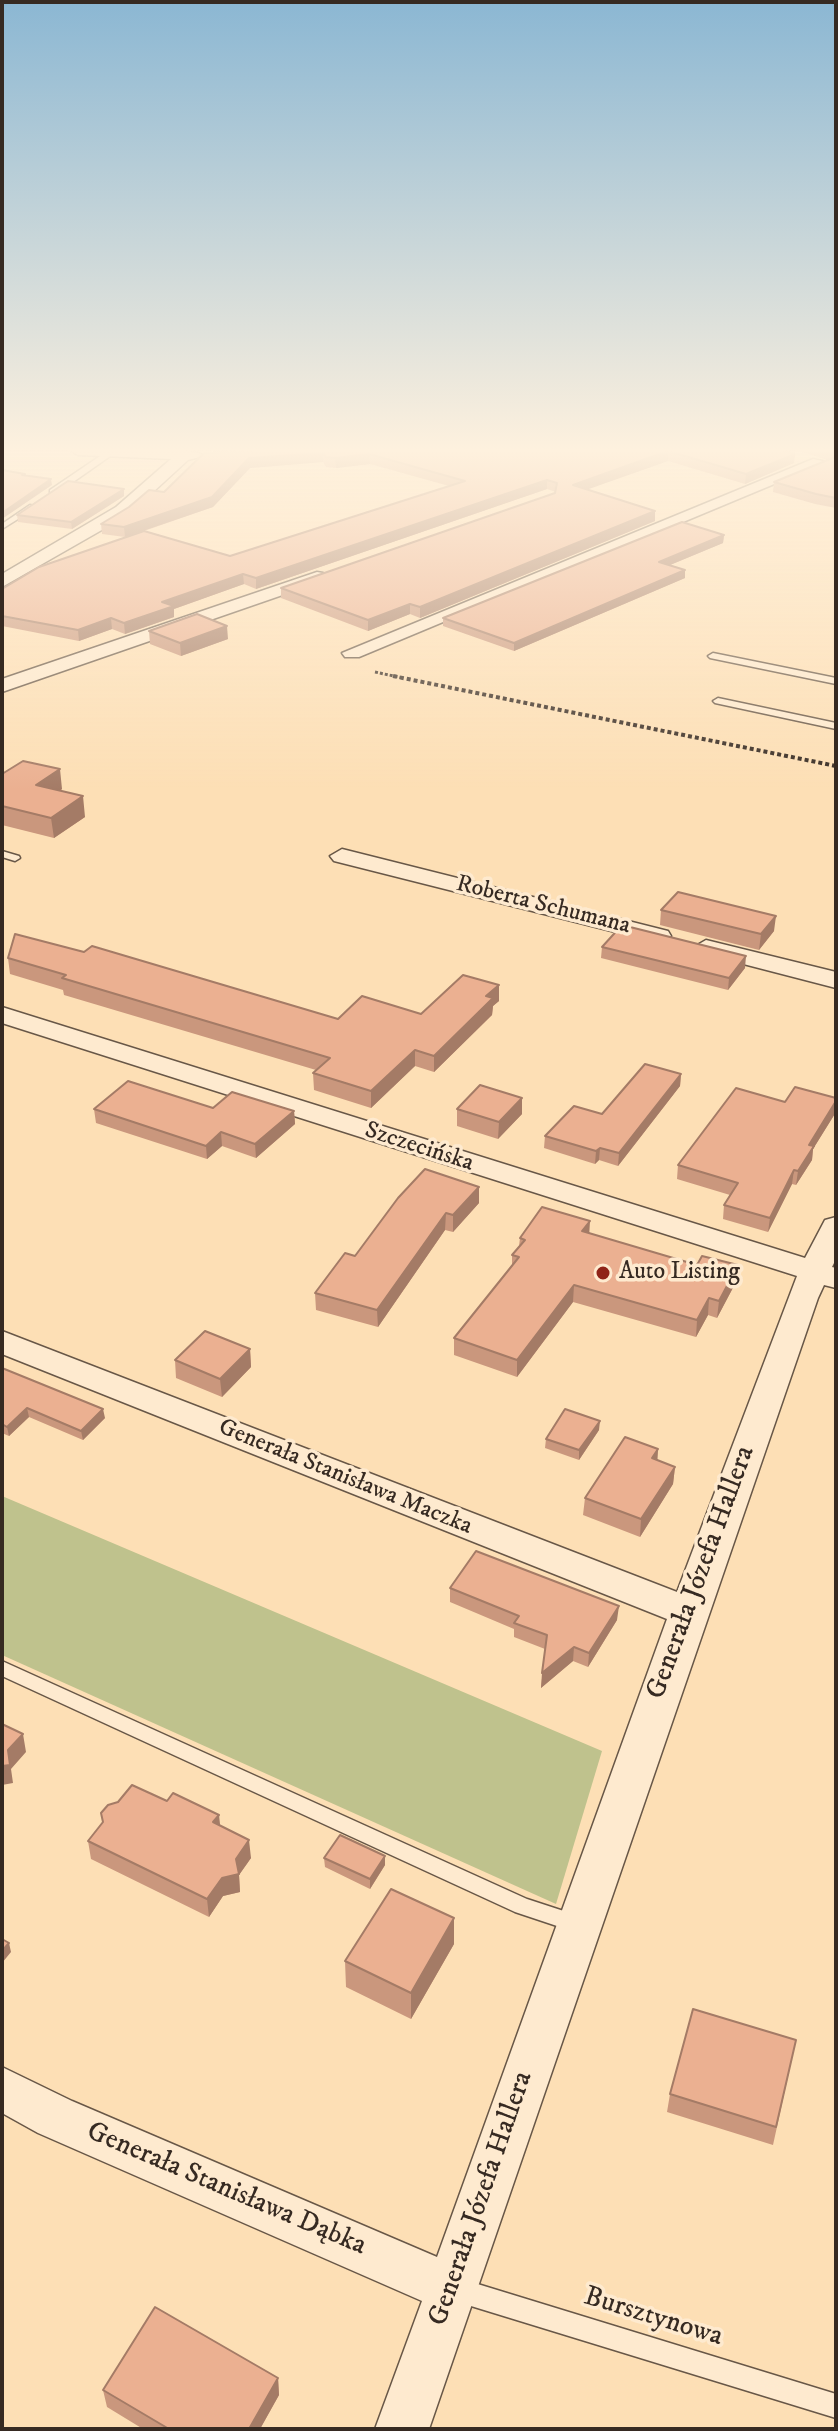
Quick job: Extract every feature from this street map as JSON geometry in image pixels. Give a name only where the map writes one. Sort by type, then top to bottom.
[{"type":"street","points":[[2,582],[33,563]]},
{"type":"street","points":[[352,653],[577,563]]},
{"type":"street","points":[[2,686],[342,568]]},
{"type":"street","name":"Roberta Schumana","points":[[342,856],[836,980]]},
{"type":"street","name":"Szczecińska","points":[[2,1015],[824,1275]]},
{"type":"street","name":"Generała Józefa Hallera","points":[[402,2429],[688,1612],[824,1275],[836,1226]]},
{"type":"street","name":"Generała Stanisława Maczka","points":[[2,1342],[688,1612]]},
{"type":"street","name":"Generała Stanisława Dąbka","points":[[2,2089],[55,2117],[451,2288]]},
{"type":"lane","points":[[713,656],[836,681]]},
{"type":"lane","points":[[718,701],[836,726]]},
{"type":"lane","points":[[2,854],[15,858]]},
{"type":"lane","points":[[2,1668],[522,1906],[577,1923]]},
{"type":"lane","name":"Bursztynowa","points":[[451,2288],[836,2406]]},
{"type":"path","points":[[352,653],[348,662],[357,668],[836,766]]},
{"type":"green space","points":[[2,1496],[602,1751],[556,1904],[2,1655]]},
{"type":"building","points":[[49,563],[299,563],[256,578],[243,574],[162,602],[174,606],[124,623],[111,618],[78,630],[2,616],[2,589]]},
{"type":"building","points":[[352,563],[527,563],[420,607],[410,604],[368,620],[281,588]]},
{"type":"building","points":[[579,563],[664,563],[685,570],[514,643],[443,618]]},
{"type":"building","points":[[197,614],[227,626],[180,643],[149,631]]},
{"type":"building","points":[[23,761],[60,769],[36,785],[83,796],[51,818],[2,806],[2,774]]},
{"type":"building","points":[[678,892],[776,916],[761,934],[661,910]]},
{"type":"building","points":[[622,925],[746,956],[729,978],[602,947]]},
{"type":"building","points":[[15,934],[84,952],[92,946],[338,1019],[362,996],[421,1014],[463,975],[499,985],[486,996],[493,998],[434,1056],[415,1050],[371,1091],[313,1073],[330,1058],[62,978],[66,975],[8,958]]},
{"type":"building","points":[[645,1064],[681,1074],[619,1153],[600,1148],[596,1151],[545,1136],[574,1106],[602,1114]]},
{"type":"building","points":[[128,1081],[213,1108],[232,1092],[294,1111],[255,1144],[221,1132],[206,1146],[94,1109]]},
{"type":"building","points":[[480,1085],[522,1098],[499,1122],[457,1109]]},
{"type":"building","points":[[795,1087],[836,1098],[836,1101],[809,1145],[814,1146],[798,1171],[794,1170],[770,1218],[724,1205],[738,1183],[678,1165],[736,1088],[785,1102]]},
{"type":"building","points":[[425,1169],[479,1187],[453,1215],[446,1213],[377,1310],[315,1293],[345,1253],[355,1256],[398,1198]]},
{"type":"building","points":[[542,1207],[590,1221],[582,1231],[697,1265],[702,1256],[738,1265],[719,1301],[709,1298],[697,1320],[574,1285],[517,1360],[454,1338],[519,1257],[512,1255],[525,1240],[520,1238]]},
{"type":"building","points":[[205,1331],[250,1349],[220,1379],[175,1360]]},
{"type":"building","points":[[2,1368],[103,1409],[81,1431],[27,1408],[7,1427],[2,1424]]},
{"type":"building","points":[[565,1409],[600,1421],[579,1450],[546,1439]]},
{"type":"building","points":[[625,1437],[658,1449],[652,1458],[675,1467],[641,1519],[585,1498]]},
{"type":"building","points":[[476,1551],[619,1606],[589,1653],[574,1647],[542,1673],[547,1635],[514,1623],[519,1616],[450,1588]]},
{"type":"building","points":[[2,1724],[23,1734],[8,1750],[10,1765],[2,1766]]},
{"type":"building","points":[[132,1785],[167,1801],[173,1793],[219,1815],[213,1822],[249,1840],[236,1859],[239,1874],[222,1878],[207,1899],[88,1841],[103,1822],[101,1813],[108,1805],[118,1802]]},
{"type":"building","points":[[340,1835],[385,1856],[370,1879],[324,1858]]},
{"type":"building","points":[[391,1889],[454,1918],[411,1993],[345,1961]]},
{"type":"building","points":[[2,1939],[9,1943],[2,1951]]},
{"type":"building","points":[[693,2009],[796,2040],[776,2127],[670,2094]]},
{"type":"building","points":[[155,2307],[278,2378],[249,2429],[169,2429],[103,2390]]},
{"type":"place","name":"Auto Listing","points":[[603,1273]]}]
